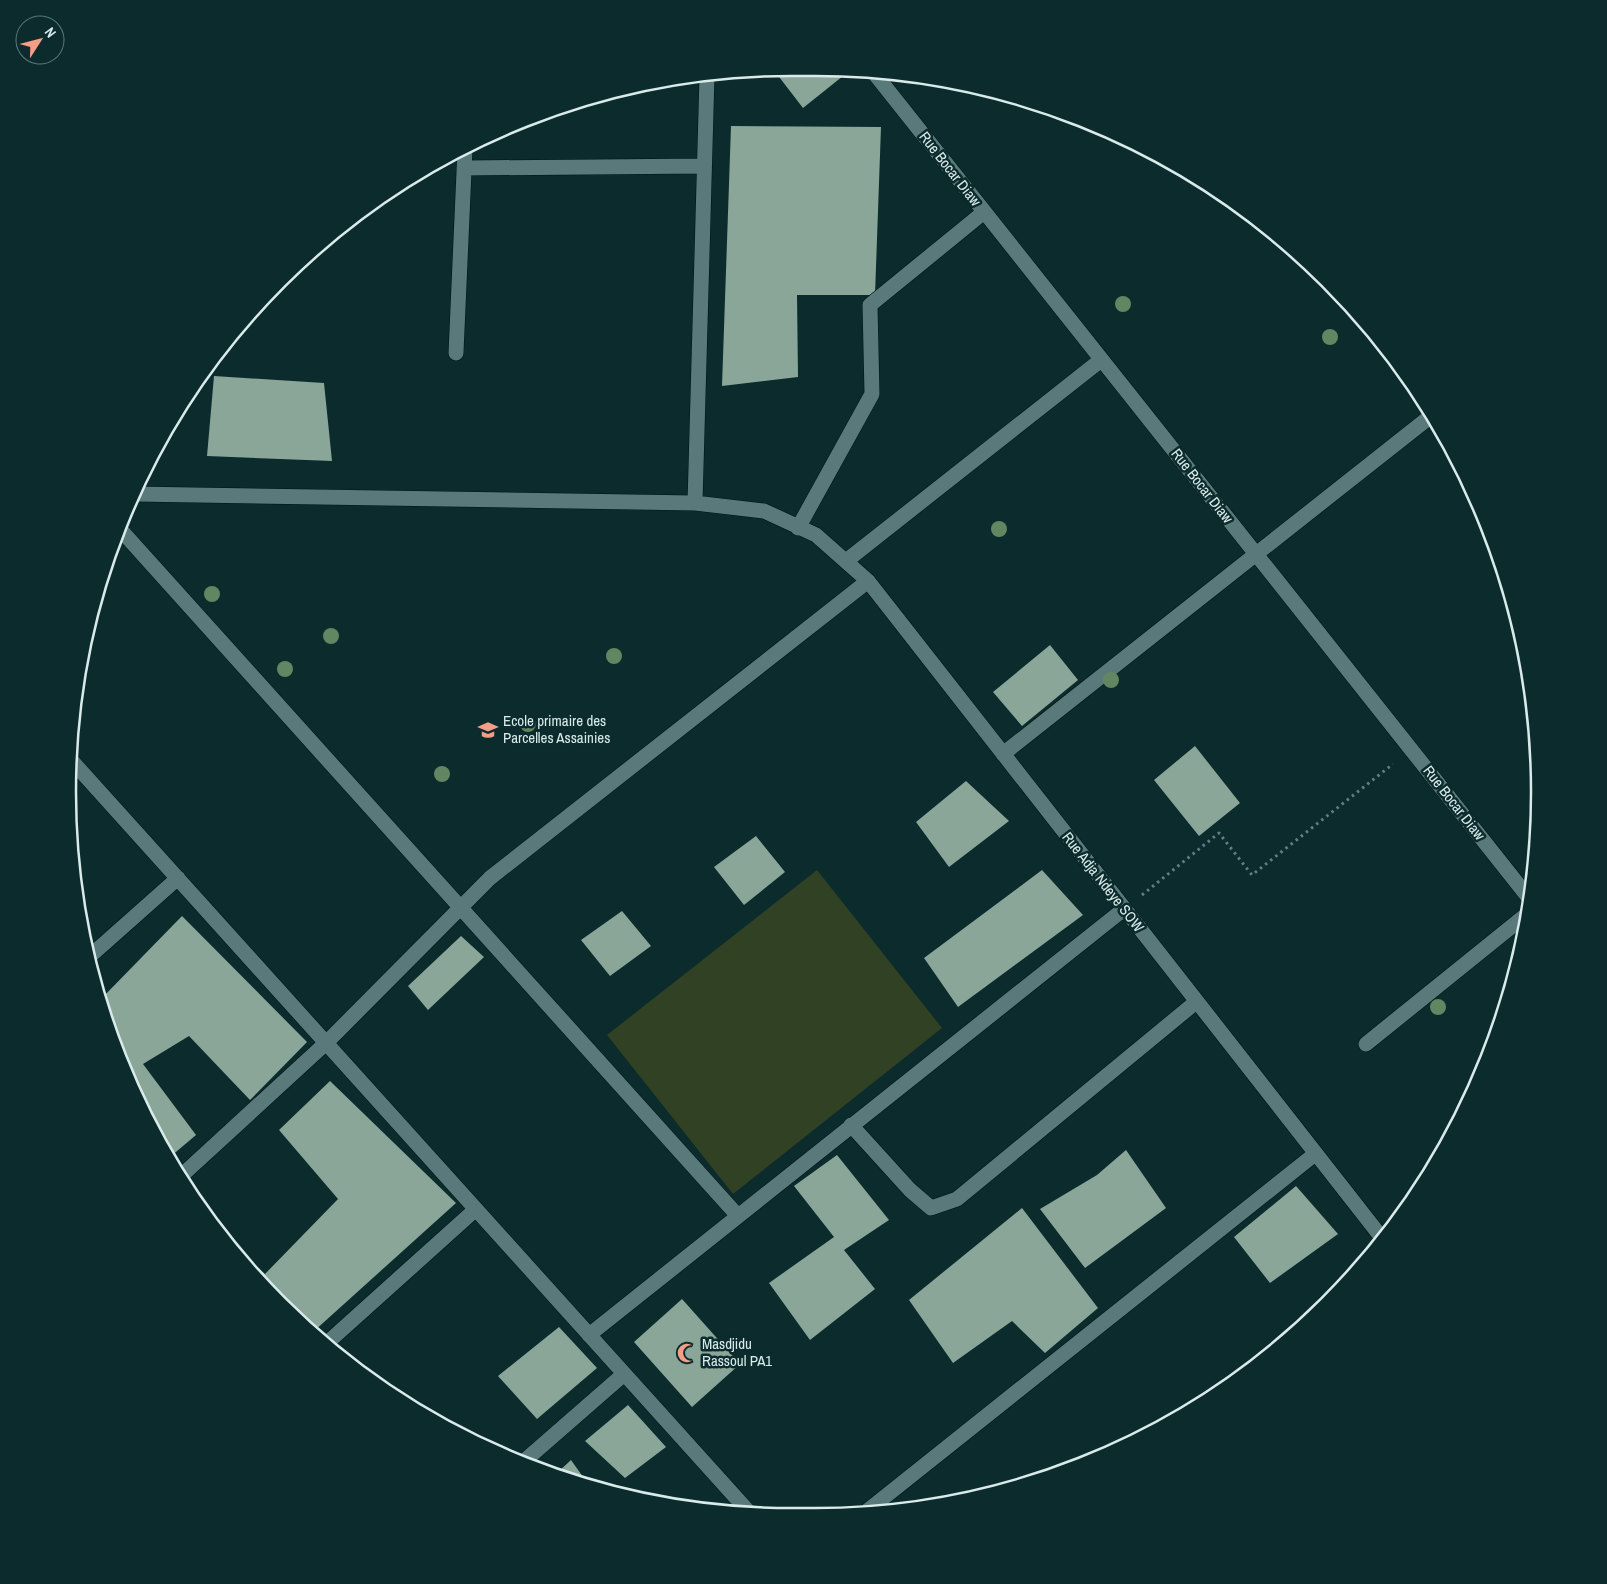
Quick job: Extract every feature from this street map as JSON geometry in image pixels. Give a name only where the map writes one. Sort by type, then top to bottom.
[{"type":"street","name":"Rue Bocar Diaw","points":[[878,79],[1524,892]]},
{"type":"street","points":[[695,503],[707,81]]},
{"type":"street","points":[[456,353],[465,156]]},
{"type":"street","points":[[464,168],[704,166]]},
{"type":"street","points":[[798,528],[872,394],[870,305],[984,212]]},
{"type":"street","points":[[846,561],[1101,360]]},
{"type":"street","points":[[1003,754],[1426,420]]},
{"type":"street","name":"Rue Adja Ndeye SOW","points":[[142,494],[695,503],[764,511],[816,536],[868,581],[1378,1234]]},
{"type":"street","points":[[125,534],[738,1216]]},
{"type":"street","points":[[186,1172],[326,1043],[490,878],[868,581]]},
{"type":"street","points":[[77,767],[743,1506]]},
{"type":"street","points":[[95,952],[178,878]]},
{"type":"street","points":[[589,1334],[1124,909]]},
{"type":"street","points":[[1366,1044],[1519,921]]},
{"type":"street","points":[[852,1126],[910,1190],[931,1208],[957,1199],[1196,1002]]},
{"type":"street","points":[[875,1505],[1315,1154]]},
{"type":"street","points":[[331,1339],[476,1210]]},
{"type":"street","points":[[529,1457],[624,1374]]},
{"type":"path","points":[[1124,909],[1219,834],[1252,875],[1411,749]]},
{"type":"green space","points":[[817,870],[942,1028],[733,1194],[607,1035]]},
{"type":"building","points":[[779,77],[842,77],[803,108]]},
{"type":"building","points":[[731,126],[881,127],[875,295],[797,295],[798,377],[722,386]]},
{"type":"building","points":[[214,376],[324,383],[332,461],[207,456]]},
{"type":"building","points":[[1050,645],[1078,680],[1022,726],[993,692]]},
{"type":"building","points":[[1195,746],[1240,803],[1199,836],[1154,780]]},
{"type":"building","points":[[966,781],[1009,821],[949,867],[916,822]]},
{"type":"building","points":[[756,836],[785,872],[744,905],[714,867]]},
{"type":"building","points":[[1042,870],[1083,915],[958,1007],[924,958]]},
{"type":"building","points":[[622,911],[651,946],[610,976],[581,940]]},
{"type":"building","points":[[182,916],[307,1042],[250,1100],[189,1036],[143,1064],[196,1135],[174,1153],[150,1109],[131,1066],[114,1022],[106,994]]},
{"type":"building","points":[[461,936],[484,957],[428,1010],[408,986]]},
{"type":"building","points":[[330,1081],[456,1203],[318,1328],[254,1264],[265,1274],[338,1199],[279,1130]]},
{"type":"building","points":[[1126,1150],[1166,1208],[1085,1268],[1040,1209],[1097,1175]]},
{"type":"building","points":[[837,1155],[889,1220],[844,1250],[875,1289],[810,1340],[769,1283],[834,1237],[794,1186]]},
{"type":"building","points":[[1296,1186],[1338,1234],[1270,1283],[1234,1237]]},
{"type":"building","points":[[1022,1208],[1098,1308],[1045,1353],[1012,1321],[953,1363],[909,1300]]},
{"type":"building","name":"Masdjidu Rassoul PA1","points":[[682,1299],[740,1364],[692,1407],[634,1342]]},
{"type":"building","points":[[559,1327],[597,1368],[537,1419],[498,1376]]},
{"type":"building","points":[[628,1405],[666,1447],[625,1478],[585,1441]]},
{"type":"building","points":[[571,1460],[582,1476],[562,1470]]},
{"type":"place","name":"Ecole primaire des Parcelles Assainies","points":[[488,730]]},
{"type":"place","name":"Masdjidu Rassoul PA1","points":[[687,1353]]}]
